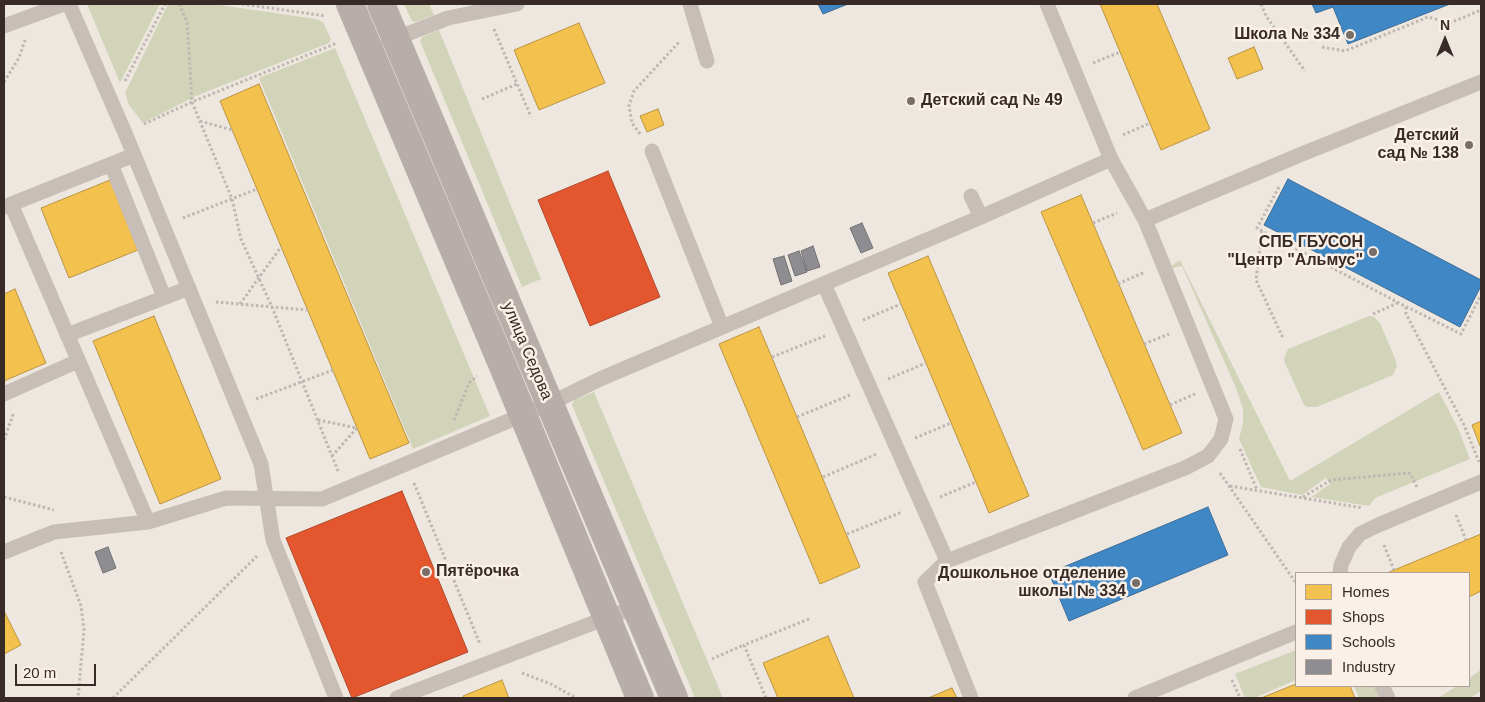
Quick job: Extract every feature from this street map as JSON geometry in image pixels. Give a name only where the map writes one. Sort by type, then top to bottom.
[{"type":"main road","name":"улица Седова","points":[[381,4],[674,698]]},
{"type":"main road","name":"улица Седова","points":[[339,10],[369,49],[524,415],[640,698]]},
{"type":"lane","points":[[4,26],[64,4]]},
{"type":"lane","points":[[69,4],[164,226],[261,464],[273,540],[336,698]]},
{"type":"lane","points":[[369,49],[448,18],[517,4]]},
{"type":"lane","points":[[690,4],[707,60]]},
{"type":"lane","points":[[971,698],[925,582],[947,560],[1185,468],[1208,456],[1221,439],[1226,419],[1145,220],[1111,159],[1048,4]]},
{"type":"lane","points":[[1145,220],[1481,82]]},
{"type":"lane","points":[[652,151],[722,327]]},
{"type":"lane","points":[[134,155],[7,205],[67,335],[148,522]]},
{"type":"lane","points":[[4,552],[54,532],[148,522],[226,498],[322,499],[524,415],[600,380],[981,217],[1111,159]]},
{"type":"lane","points":[[111,164],[164,297]]},
{"type":"lane","points":[[971,196],[981,217]]},
{"type":"lane","points":[[824,284],[947,560]]},
{"type":"lane","points":[[67,335],[164,297],[192,294]]},
{"type":"lane","points":[[4,394],[78,361]]},
{"type":"lane","points":[[1340,572],[1341,565],[1349,547],[1360,534],[1481,482]]},
{"type":"lane","points":[[401,698],[635,607]]},
{"type":"lane","points":[[1135,698],[1295,632]]},
{"type":"path","points":[[132,67],[165,4]]},
{"type":"path","points":[[179,4],[187,22],[192,102],[232,199],[242,239],[303,382],[345,490]]},
{"type":"path","points":[[243,4],[339,10]]},
{"type":"path","points":[[1261,4],[1266,16],[1305,71]]},
{"type":"path","points":[[1322,47],[1345,51],[1428,17],[1450,23],[1481,10]]},
{"type":"path","points":[[652,151],[632,123],[629,106],[634,91],[696,25]]},
{"type":"path","points":[[125,133],[192,102],[340,42]]},
{"type":"path","points":[[500,43],[531,117]]},
{"type":"path","points":[[1075,70],[1120,52]]},
{"type":"path","points":[[482,99],[517,84]]},
{"type":"path","points":[[200,121],[232,130]]},
{"type":"path","points":[[1105,143],[1150,123]]},
{"type":"path","points":[[1280,186],[1257,228],[1262,231],[1406,307],[1462,334],[1481,295]]},
{"type":"path","points":[[164,226],[257,190]]},
{"type":"path","points":[[1262,231],[1256,280],[1283,338]]},
{"type":"path","points":[[240,304],[281,247]]},
{"type":"path","points":[[1118,284],[1163,264]]},
{"type":"path","points":[[192,294],[240,304],[308,310]]},
{"type":"path","points":[[1373,314],[1399,303]]},
{"type":"path","points":[[1406,307],[1406,314],[1464,425],[1481,467]]},
{"type":"path","points":[[1144,344],[1188,326]]},
{"type":"path","points":[[238,406],[333,370]]},
{"type":"path","points":[[443,449],[469,383],[480,373]]},
{"type":"path","points":[[318,420],[357,428],[332,456]]},
{"type":"path","points":[[1237,443],[1258,490]]},
{"type":"path","points":[[406,464],[491,662],[551,684],[576,698]]},
{"type":"path","points":[[1220,472],[1295,582]]},
{"type":"path","points":[[1302,498],[1331,480],[1410,473],[1415,482]]},
{"type":"path","points":[[1230,486],[1367,509]]},
{"type":"path","points":[[1448,495],[1466,540]]},
{"type":"path","points":[[1376,526],[1394,570]]},
{"type":"path","points":[[54,532],[81,606],[84,630],[78,698]]},
{"type":"path","points":[[113,698],[273,540]]},
{"type":"path","points":[[712,659],[809,618]]},
{"type":"path","points":[[744,646],[766,698]]},
{"type":"green space","points":[[87,4],[160,4],[120,83]]},
{"type":"green space","points":[[168,4],[213,4],[316,19],[323,22],[331,39],[329,43],[196,96],[143,123],[129,105],[125,93]]},
{"type":"green space","points":[[404,4],[429,4],[434,15],[415,22],[412,21]]},
{"type":"green space","points":[[439,30],[541,279],[522,287],[420,41],[422,37]]},
{"type":"green space","points":[[335,48],[490,416],[413,449],[259,78]]},
{"type":"green space","points":[[1180,260],[1290,481],[1439,392],[1458,428],[1470,459],[1375,498],[1369,506],[1311,497],[1330,484],[1326,478],[1302,495],[1261,487],[1239,439],[1243,423],[1243,409],[1236,388],[1182,266],[1172,268],[1171,266]]},
{"type":"green space","points":[[1369,316],[1374,317],[1380,323],[1396,361],[1397,366],[1393,375],[1317,407],[1304,405],[1285,363],[1284,358],[1288,349]]},
{"type":"green space","points":[[594,392],[723,698],[695,698],[572,405],[574,400]]},
{"type":"green space","points":[[1295,650],[1295,680],[1254,698],[1245,698],[1235,674]]},
{"type":"green space","points":[[1481,670],[1481,691],[1470,698],[1438,698],[1455,687],[1470,687],[1470,677]]},
{"type":"green space","points":[[1354,687],[1376,687],[1381,698],[1359,698]]},
{"type":"building: Homes","points":[[1100,4],[1157,4],[1210,129],[1161,150]]},
{"type":"building: Homes","points":[[579,23],[605,83],[539,110],[514,50]]},
{"type":"building: Homes","points":[[1254,47],[1263,69],[1237,79],[1228,58]]},
{"type":"building: Homes","points":[[259,84],[409,443],[370,459],[220,101]]},
{"type":"building: Homes","points":[[658,109],[664,125],[647,132],[640,116]]},
{"type":"building: Homes","points":[[110,180],[138,250],[69,278],[41,208]]},
{"type":"building: Homes","points":[[1081,195],[1182,433],[1143,450],[1041,212]]},
{"type":"building: Homes","points":[[928,256],[1029,496],[989,513],[888,273]]},
{"type":"building: Homes","points":[[15,289],[46,363],[4,381],[4,294]]},
{"type":"building: Homes","points":[[154,316],[221,479],[160,504],[93,341]]},
{"type":"building: Homes","points":[[759,327],[860,567],[820,584],[719,344]]},
{"type":"building: Homes","points":[[1481,421],[1481,446],[1480,446],[1472,425]]},
{"type":"building: Homes","points":[[1481,534],[1481,591],[1470,596],[1470,572],[1389,572]]},
{"type":"building: Homes","points":[[4,611],[21,645],[4,654]]},
{"type":"building: Homes","points":[[828,636],[854,698],[778,698],[763,663]]},
{"type":"building: Homes","points":[[502,680],[509,698],[464,698],[463,696]]},
{"type":"building: Homes","points":[[1295,684],[1295,687],[1350,687],[1355,698],[1261,698]]},
{"type":"building: Homes","points":[[952,688],[957,698],[928,698]]},
{"type":"building: Shops","points":[[608,171],[660,297],[590,326],[538,200]]},
{"type":"building: Shops","points":[[402,491],[468,652],[352,698],[286,538]]},
{"type":"building: Schools","points":[[818,4],[848,4],[823,14]]},
{"type":"building: Schools","points":[[1312,4],[1450,4],[1348,44],[1333,7],[1316,13]]},
{"type":"building: Schools","name":"СПБ ГБУСОН \"Центр \"Альмус\"","points":[[1288,179],[1481,280],[1481,286],[1460,327],[1264,225]]},
{"type":"building: Schools","points":[[1208,507],[1228,555],[1069,621],[1049,573]]},
{"type":"building: Industry","points":[[862,223],[873,248],[861,253],[850,228]]},
{"type":"building: Industry","points":[[813,246],[820,267],[807,271],[801,251]]},
{"type":"building: Industry","points":[[799,251],[807,272],[795,276],[788,255]]},
{"type":"building: Industry","points":[[784,256],[792,281],[781,285],[773,259]]},
{"type":"building: Industry","points":[[108,547],[116,568],[103,573],[95,552]]},
{"type":"place","name":"Школа № 334","points":[[1350,35]]},
{"type":"place","name":"Детский сад № 49","points":[[911,101]]},
{"type":"place","name":"Детский сад № 138","points":[[1469,145]]},
{"type":"place","name":"СПБ ГБУСОН \"Центр \"Альмус\"","points":[[1373,252]]},
{"type":"place","name":"Пятёрочка","points":[[426,572]]},
{"type":"place","name":"Дошкольное отделение школы № 334","points":[[1136,583]]}]
